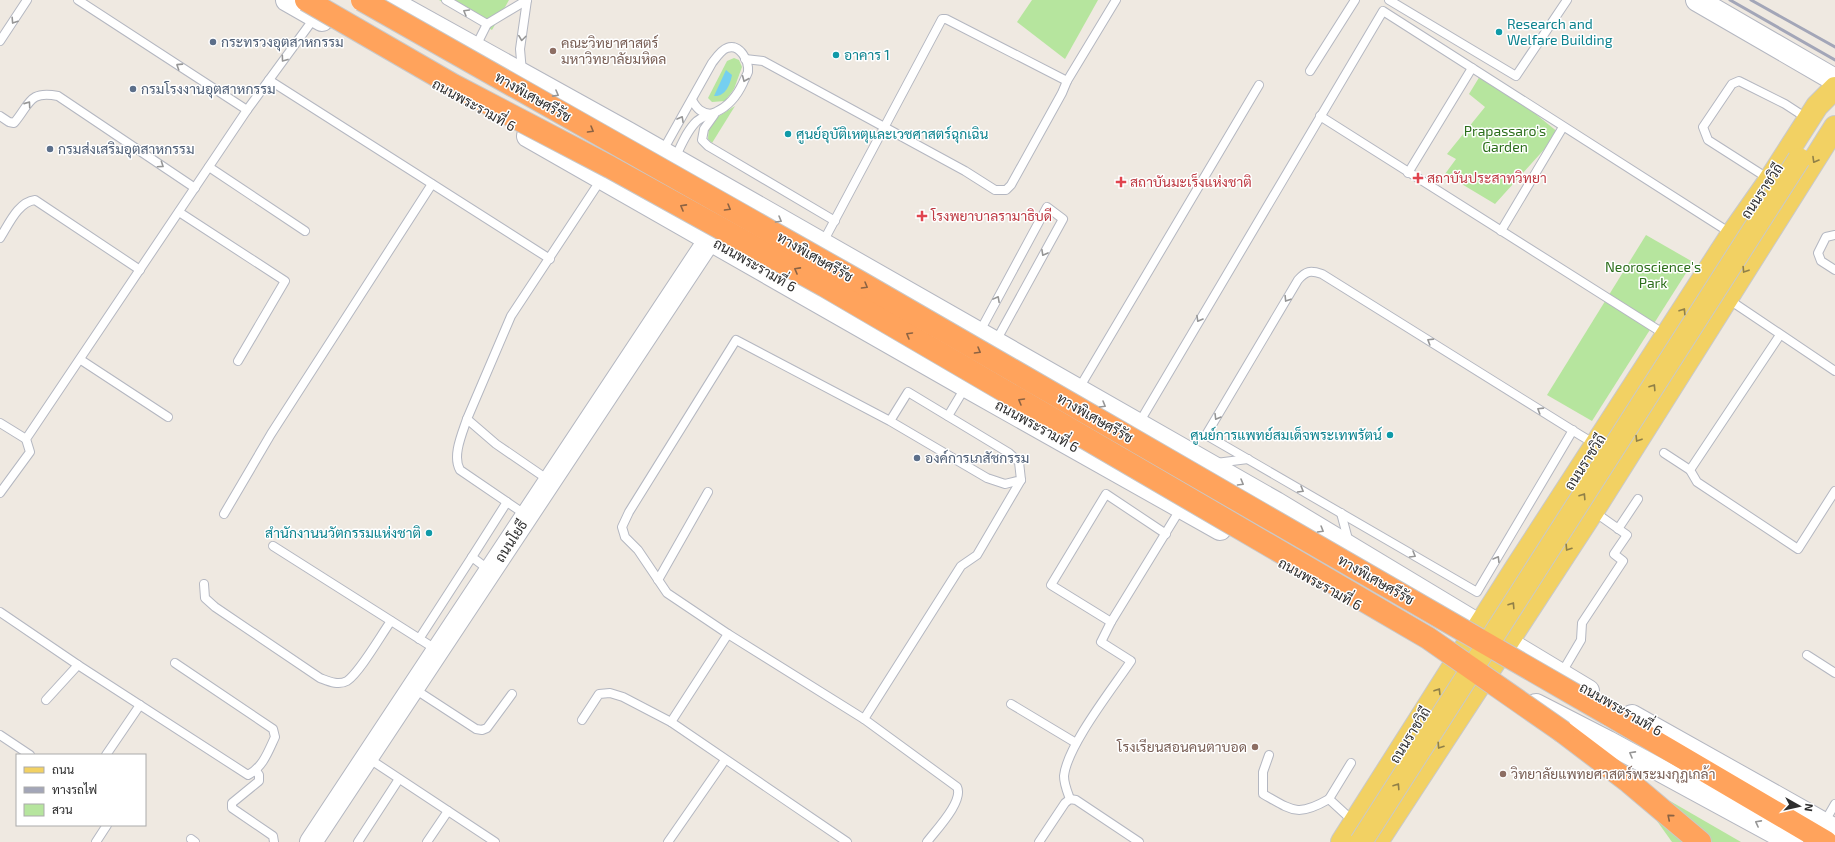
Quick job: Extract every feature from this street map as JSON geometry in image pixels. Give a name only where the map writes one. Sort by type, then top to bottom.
[{"type":"highway","name":"ทางพิเศษศรีรัช","points":[[362,0],[1828,832]]},
{"type":"highway","name":"ทางพิเศษศรีรัช","points":[[315,5],[453,85],[610,167],[825,286],[1428,638],[1563,732],[1629,782],[1700,842]]},
{"type":"main road","name":"ถนนพระรามที่ 6","points":[[286,0],[315,5],[603,178],[1043,430],[1457,661],[1484,678],[1608,742],[1792,842]]},
{"type":"main road","name":"ถนนพระรามที่ 6","points":[[388,0],[668,156],[1158,437],[1208,464],[1351,548],[1606,702],[1828,832]]},
{"type":"main road","points":[[1358,832],[1799,159],[1827,110],[1833,87],[1697,0]]},
{"type":"main road","name":"ถนนราชวิถี","points":[[1342,842],[1358,832],[1457,661],[1516,568],[1732,234],[1770,179],[1817,106],[1833,87]]},
{"type":"main road","name":"ถนนราชวิถี","points":[[1377,842],[1593,510],[1835,127]]},
{"type":"main road","name":"ถนนโยธี","points":[[311,842],[412,688],[428,644],[491,572],[710,239]]},
{"type":"main road","points":[[1043,430],[1073,388]]},
{"type":"main road","points":[[1158,437],[1272,558]]},
{"type":"main road","points":[[1516,568],[1517,575],[1522,582],[1532,585],[1545,584]]},
{"type":"lane","points":[[0,41],[27,0]]},
{"type":"lane","points":[[78,0],[247,110]]},
{"type":"lane","points":[[446,0],[487,24]]},
{"type":"lane","points":[[475,48],[487,24],[527,0]]},
{"type":"lane","points":[[522,75],[520,49],[527,0]]},
{"type":"lane","points":[[745,59],[763,61],[965,171],[996,190],[1006,190],[1015,179],[1062,93],[1067,81],[1116,0]]},
{"type":"lane","points":[[1310,71],[1355,0]]},
{"type":"lane","points":[[1389,0],[1516,76],[1566,0]]},
{"type":"lane","points":[[26,439],[81,360],[247,110],[269,80],[315,5]]},
{"type":"lane","points":[[1137,425],[1383,11],[1732,234]]},
{"type":"lane","points":[[822,244],[942,19],[944,18],[1067,81]]},
{"type":"lane","points":[[727,47],[734,47],[741,51],[745,59],[748,72],[734,99],[714,113],[697,121],[668,156],[692,100],[712,64],[727,47]]},
{"type":"lane","points":[[1408,173],[1472,68]]},
{"type":"lane","points":[[269,80],[550,259]]},
{"type":"lane","points":[[1770,179],[1708,140],[1703,128],[1732,84],[1739,81],[1785,104],[1809,119]]},
{"type":"lane","points":[[1073,388],[1259,85]]},
{"type":"lane","points":[[0,116],[9,122],[14,122],[32,98],[37,95],[46,94],[58,96],[195,188]]},
{"type":"lane","points":[[692,100],[696,108],[702,113],[714,113]]},
{"type":"lane","points":[[714,113],[704,129],[702,140],[708,146],[834,221]]},
{"type":"lane","points":[[1320,116],[1667,336]]},
{"type":"lane","points":[[1501,230],[1563,127]]},
{"type":"lane","points":[[209,167],[306,231]]},
{"type":"lane","points":[[527,516],[460,470],[457,465],[458,451],[468,419],[511,316],[603,178]]},
{"type":"lane","points":[[224,514],[271,434],[432,184]]},
{"type":"lane","points":[[0,238],[21,206],[27,201],[35,200],[140,270]]},
{"type":"lane","points":[[1047,207],[1063,219],[987,338],[1047,207]]},
{"type":"lane","points":[[179,212],[285,281],[238,361]]},
{"type":"lane","points":[[1835,235],[1826,237],[1818,253],[1821,261],[1835,270]]},
{"type":"lane","points":[[1573,430],[1477,592],[1206,435],[1298,280],[1304,272],[1311,270],[1322,274],[1573,430],[1596,445]]},
{"type":"lane","points":[[1727,299],[1835,371]]},
{"type":"lane","points":[[1690,470],[1780,335]]},
{"type":"lane","points":[[927,842],[956,804],[959,793],[957,787],[864,719],[728,634],[667,593],[638,550],[625,537],[622,527],[629,512],[736,340],[890,421],[987,478],[1005,484],[1021,480]]},
{"type":"lane","points":[[81,360],[168,417]]},
{"type":"lane","points":[[948,416],[966,386]]},
{"type":"lane","points":[[864,719],[961,566],[977,555],[988,539],[1021,480],[1019,462],[1009,453],[908,392],[890,421]]},
{"type":"lane","points":[[468,419],[496,444],[550,482]]},
{"type":"lane","points":[[0,423],[26,439],[30,452],[0,493]]},
{"type":"lane","points":[[1664,452],[1690,470],[1697,482],[1798,549],[1835,491]]},
{"type":"lane","points":[[1208,464],[1248,459]]},
{"type":"lane","points":[[658,580],[708,492]]},
{"type":"lane","points":[[1111,622],[1051,585],[1106,494],[1166,534]]},
{"type":"lane","points":[[1618,529],[1638,499]]},
{"type":"lane","points":[[274,546],[428,644],[472,557],[507,502]]},
{"type":"lane","points":[[1070,799],[1065,788],[1064,775],[1076,743],[1130,661],[1101,642],[1111,622],[1182,507]]},
{"type":"lane","points":[[1561,674],[1581,640],[1582,623],[1623,561],[1614,554],[1627,535],[1593,510]]},
{"type":"lane","points":[[1341,513],[1351,548]]},
{"type":"lane","points":[[472,557],[491,572]]},
{"type":"lane","points":[[204,584],[205,598],[215,607],[320,678],[334,683],[346,681],[358,669],[391,621]]},
{"type":"lane","points":[[0,612],[78,665],[248,775],[256,771],[267,756],[275,737],[273,729],[175,663]]},
{"type":"lane","points":[[671,722],[728,634]]},
{"type":"lane","points":[[1807,655],[1835,673]]},
{"type":"lane","points":[[46,700],[78,665]]},
{"type":"lane","points":[[412,688],[476,729],[482,730],[487,728],[512,694]]},
{"type":"lane","points":[[582,720],[599,694],[610,693],[623,696],[671,722],[847,842]]},
{"type":"lane","points":[[1011,704],[1076,743]]},
{"type":"lane","points":[[107,754],[140,705]]},
{"type":"lane","points":[[0,735],[28,754]]},
{"type":"lane","points":[[1268,755],[1262,772],[1263,794],[1286,807],[1297,811],[1313,808],[1329,799],[1351,763]]},
{"type":"lane","points":[[367,758],[495,842]]},
{"type":"lane","points":[[668,842],[725,760]]},
{"type":"lane","points":[[256,771],[259,775],[260,781],[232,803],[232,808],[273,836],[274,842]]},
{"type":"lane","points":[[358,842],[399,779]]},
{"type":"lane","points":[[1039,842],[1065,802],[1070,799],[1076,800],[1139,842]]},
{"type":"lane","points":[[1329,799],[1358,832]]},
{"type":"lane","points":[[1828,832],[1835,804]]},
{"type":"lane","points":[[427,842],[448,811]]},
{"type":"lane","points":[[96,842],[106,826]]},
{"type":"green space","points":[[439,0],[509,0],[492,30]]},
{"type":"green space","points":[[1032,0],[1098,0],[1065,59],[1017,22]]},
{"type":"green space","points":[[734,58],[739,60],[742,67],[734,89],[725,101],[712,102],[708,98],[727,61]]},
{"type":"green space","name":"Prapassaro's Garden","points":[[1483,71],[1559,133],[1495,204],[1445,174],[1456,159],[1447,154],[1485,107],[1469,94]]},
{"type":"green space","points":[[735,106],[712,143],[708,139],[709,125],[716,118]]},
{"type":"green space","name":"Neoroscience's Park","points":[[1646,235],[1693,262],[1592,421],[1547,395]]},
{"type":"green space","points":[[1670,801],[1741,842],[1672,842],[1657,821]]},
{"type":"water","points":[[726,70],[732,75],[730,83],[721,95],[714,96]]},
{"type":"railway","points":[[1730,0],[1835,60]]},
{"type":"railway","points":[[1751,0],[1835,47]]},
{"type":"place","name":"Research and Welfare Building","points":[[1499,32]]},
{"type":"place","name":"กระทรวงอุตสาหกรรม","points":[[213,42]]},
{"type":"place","name":"คณะวิทยาศาสตร์ มหาวิทยาลัยมหิดล","points":[[553,51]]},
{"type":"place","name":"อาคาร 1","points":[[836,55]]},
{"type":"place","name":"กรมโรงงานอุตสาหกรรม","points":[[133,89]]},
{"type":"place","name":"ศูนย์อุบัติเหตุและเวชศาสตร์ฉุกเฉิน","points":[[788,134]]},
{"type":"place","name":"กรมส่งเสริมอุตสาหกรรม","points":[[50,149]]},
{"type":"place","name":"สถาบันประสาทวิทยา","points":[[1418,178]]},
{"type":"place","name":"สถาบันมะเร็งแห่งชาติ","points":[[1121,182]]},
{"type":"place","name":"โรงพยาบาลรามาธิบดี","points":[[922,216]]},
{"type":"place","name":"ศูนย์การแพทย์สมเด็จพระเทพรัตน์","points":[[1390,435]]},
{"type":"place","name":"องค์การเภสัชกรรม","points":[[917,458]]},
{"type":"place","name":"สำนักงานนวัตกรรมแห่งชาติ","points":[[429,533]]},
{"type":"place","name":"โรงเรียนสอนคนตาบอด","points":[[1255,747]]},
{"type":"place","name":"วิทยาลัยแพทยศาสตร์พระมงกุฎเกล้า","points":[[1503,774]]}]
